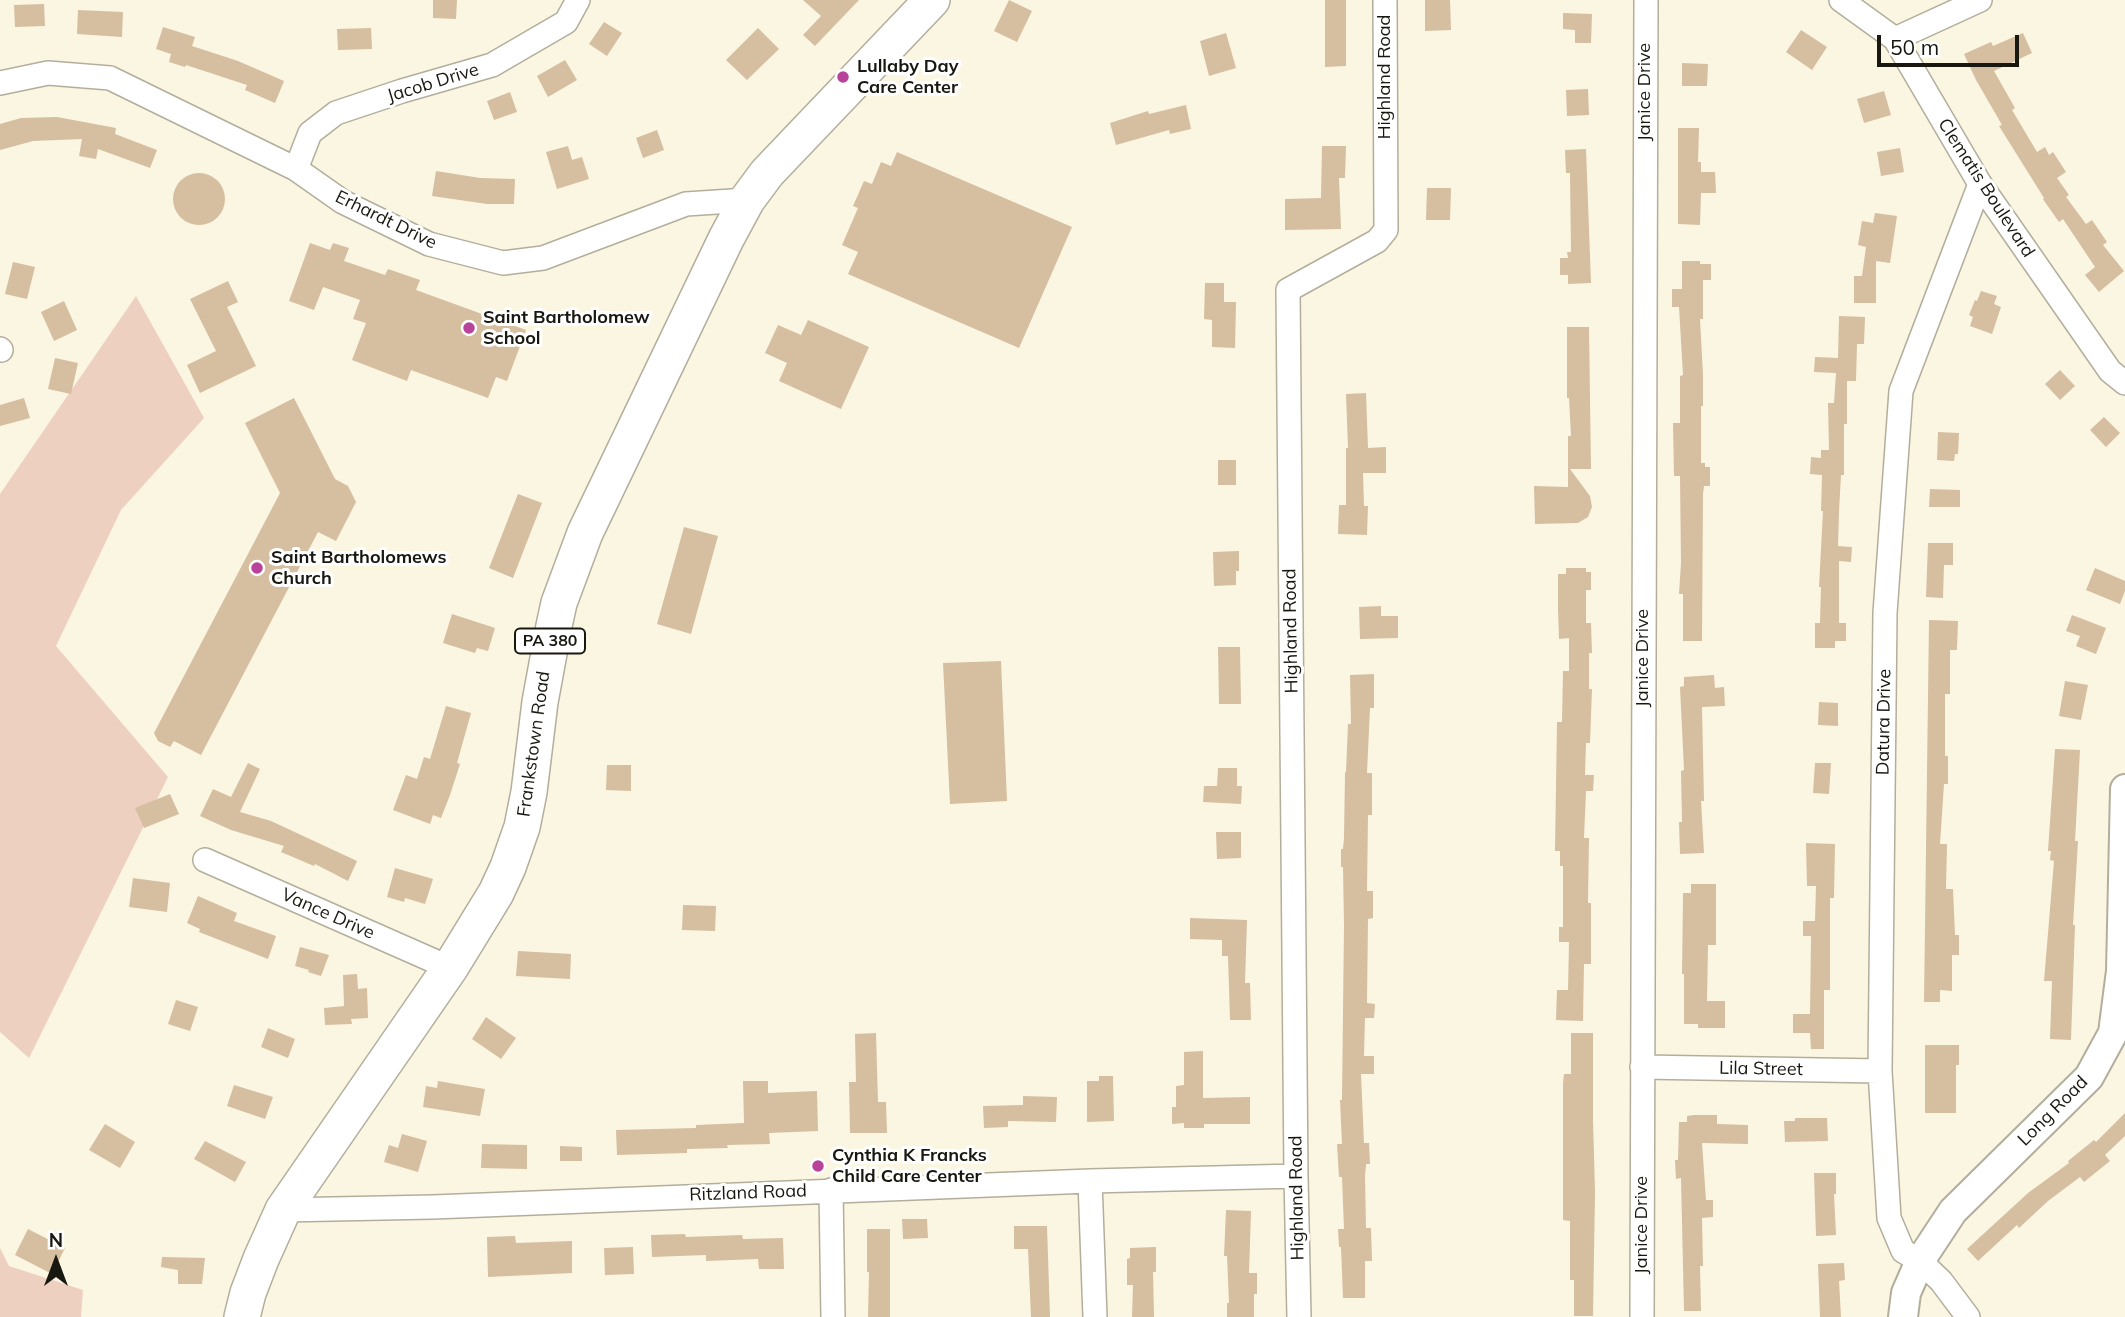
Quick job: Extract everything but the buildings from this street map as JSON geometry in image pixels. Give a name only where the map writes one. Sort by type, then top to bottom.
[{"type":"main road","name":"Frankstown Road","points":[[242,1317],[261,1259],[283,1210],[450,968],[496,893],[522,827],[548,649],[559,603],[580,544],[720,250],[747,200],[767,173],[932,0]]},
{"type":"street","name":"Jacob Drive","points":[[296,169],[310,133],[336,113],[402,90],[492,65],[566,22],[578,0]]},
{"type":"street","name":"Highland Road","points":[[1299,1317],[1288,290],[1377,241],[1386,230],[1385,0]]},
{"type":"street","name":"Janice Drive","points":[[1642,1317],[1646,0]]},
{"type":"street","name":"Clematis Boulevard","points":[[1841,0],[1895,39],[1980,184],[2110,372],[2125,383]]},
{"type":"street","points":[[1895,39],[1980,0]]},
{"type":"street","name":"Erhardt Drive","points":[[0,83],[48,73],[110,78],[296,169],[343,202],[429,244],[503,263],[543,258],[686,204],[747,200]]},
{"type":"street","name":"Datura Drive","points":[[1968,1317],[1941,1281],[1920,1261],[1903,1251],[1889,1218],[1880,1071],[1885,613],[1901,391],[1980,184]]},
{"type":"street","name":"Long Road","points":[[1903,1317],[1906,1293],[1920,1261],[1953,1211],[2089,1077],[2113,1033],[2121,971],[2125,789]]},
{"type":"street","name":"Vance Drive","points":[[205,860],[450,968]]},
{"type":"street","name":"Lila Street","points":[[1642,1067],[1880,1071]]},
{"type":"street","name":"Ritzland Road","points":[[283,1210],[1296,1176]]},
{"type":"street","points":[[1090,1181],[1095,1317]]},
{"type":"street","points":[[831,1190],[833,1317]]},
{"type":"shaded area","points":[[136,296],[204,418],[121,510],[56,646],[168,777],[29,1058],[0,1032],[0,494]]},
{"type":"shaded area","points":[[0,1248],[9,1266],[83,1290],[81,1317],[0,1317]]},
{"type":"place","name":"Lullaby Day Care Center","points":[[843,77]]},
{"type":"place","name":"Saint Bartholomew School","points":[[469,328]]},
{"type":"place","name":"Saint Bartholomews Church","points":[[257,568]]},
{"type":"place","name":"Cynthia K Francks Child Care Center","points":[[818,1166]]}]
